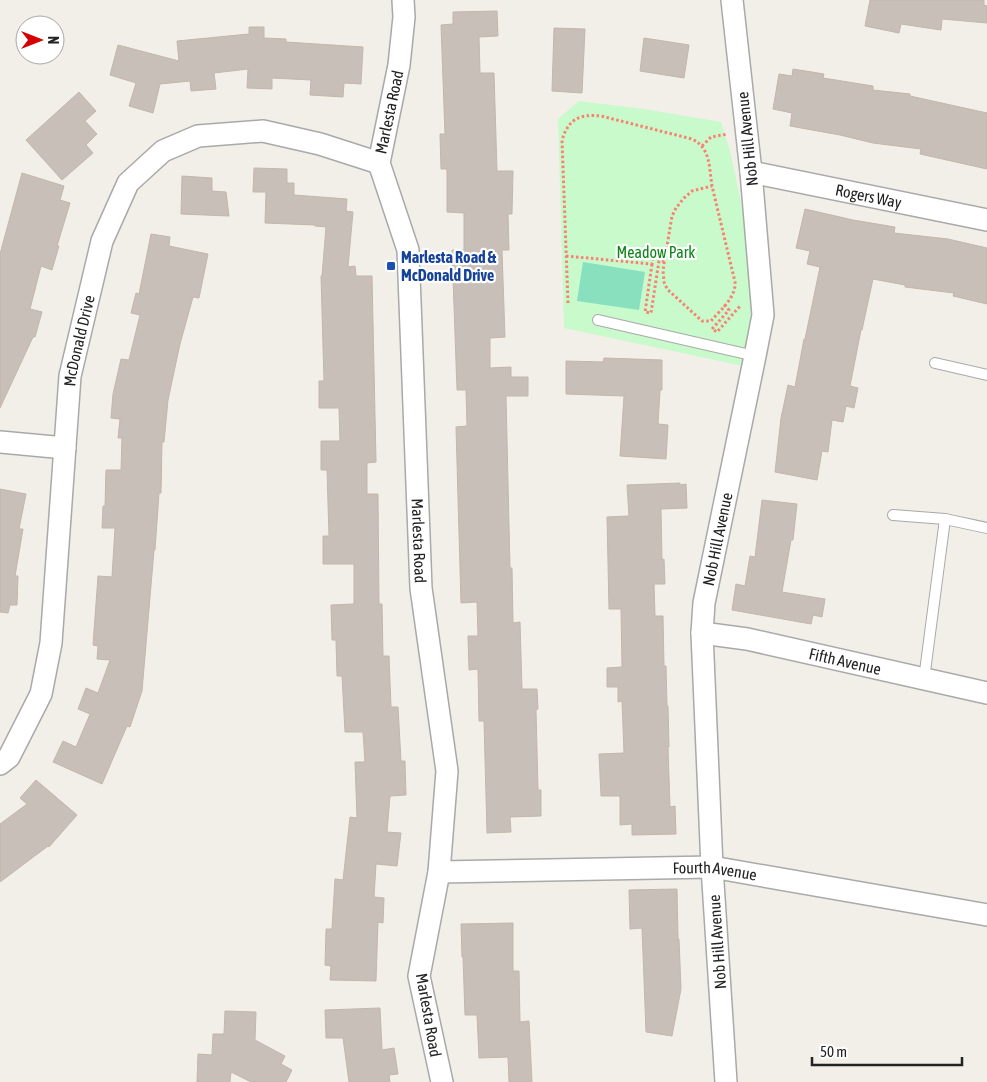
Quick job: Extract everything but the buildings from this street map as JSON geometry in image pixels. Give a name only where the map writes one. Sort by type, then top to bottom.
[{"type":"street","name":"Marlesta Road","points":[[403,0],[404,17],[399,65],[379,162],[408,250],[421,588],[447,771],[439,872],[419,976],[442,1082]]},
{"type":"street","name":"Nob Hill Avenue","points":[[726,1082],[712,867],[702,633],[704,603],[763,314],[751,172],[732,0]]},
{"type":"street","name":"McDonald Drive","points":[[0,764],[9,757],[41,694],[43,686],[51,643],[70,376],[102,241],[128,183],[163,151],[198,136],[263,132],[320,144],[379,162]]},
{"type":"street","name":"Rogers Way","points":[[751,172],[987,220]]},
{"type":"street","points":[[0,442],[65,448]]},
{"type":"street","name":"Fifth Avenue","points":[[702,633],[748,640],[987,693]]},
{"type":"street","name":"Fourth Avenue","points":[[439,872],[712,867],[987,915]]},
{"type":"lane","points":[[598,320],[755,356]]},
{"type":"lane","points":[[935,364],[987,375]]},
{"type":"lane","points":[[893,515],[945,520],[987,528]]},
{"type":"lane","points":[[924,679],[945,520]]},
{"type":"path","points":[[568,303],[562,140],[569,124],[578,118],[588,115],[601,116],[692,139],[706,150],[712,186],[736,288],[734,294],[710,321],[702,321],[667,289],[663,270],[672,216],[676,208],[692,192],[712,186]]},
{"type":"path","points":[[702,146],[710,137],[746,131]]},
{"type":"path","points":[[665,261],[659,261],[651,313],[645,312],[654,251],[666,253]]},
{"type":"path","points":[[566,256],[652,264]]},
{"type":"path","points":[[724,305],[728,310],[712,328],[717,332],[741,305],[762,305]]},
{"type":"green space","name":"Meadow Park","points":[[579,101],[644,109],[721,122],[730,151],[754,271],[753,298],[743,366],[564,328],[558,119]]},
{"type":"green space","points":[[583,262],[645,272],[639,310],[577,301]]},
{"type":"place","name":"Marlesta Road & McDonald Drive","points":[[391,266]]}]
